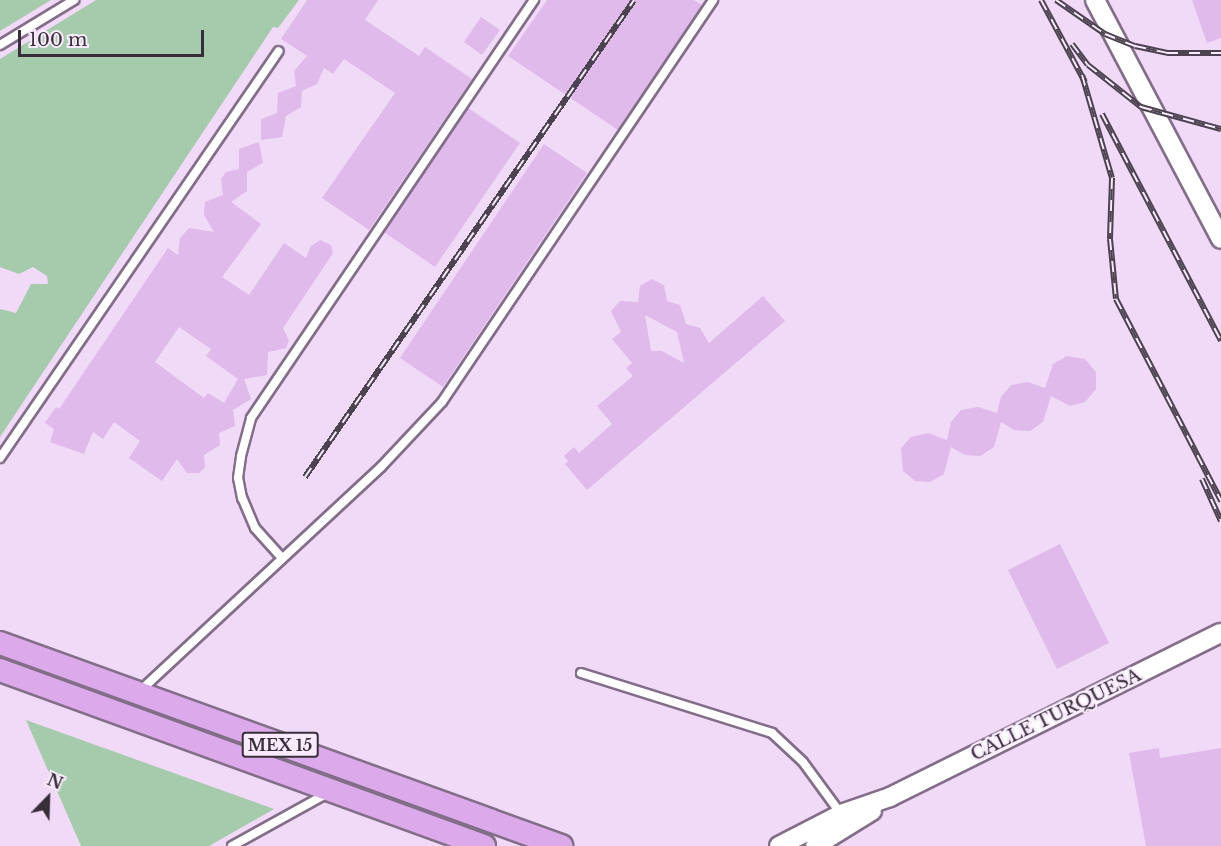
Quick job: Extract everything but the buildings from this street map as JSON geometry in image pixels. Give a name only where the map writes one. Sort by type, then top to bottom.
[{"type":"main road","name":"MEX 15","points":[[0,644],[561,846]]},
{"type":"main road","name":"MEX 15","points":[[0,670],[484,846]]},
{"type":"street","points":[[1095,0],[1221,239]]},
{"type":"street","name":"CALLE TURQUESA","points":[[779,846],[845,820],[1221,633]]},
{"type":"street","name":"CALLE TURQUESA","points":[[815,846],[845,820]]},
{"type":"lane","points":[[0,45],[74,0]]},
{"type":"lane","points":[[282,558],[255,528],[242,498],[238,478],[251,418],[534,0]]},
{"type":"lane","points":[[138,693],[381,467],[442,402],[713,0]]},
{"type":"lane","points":[[0,458],[279,51]]},
{"type":"lane","points":[[581,673],[772,733],[803,762],[845,820]]},
{"type":"lane","points":[[232,846],[332,791]]},
{"type":"green space","points":[[0,0],[51,0],[0,31]]},
{"type":"green space","points":[[96,0],[299,0],[278,28],[273,27],[0,437],[0,309],[16,313],[31,284],[48,284],[47,276],[33,267],[19,274],[0,267],[0,59]]},
{"type":"green space","points":[[26,720],[274,809],[209,846],[81,846]]},
{"type":"railway","points":[[305,477],[634,0]]},
{"type":"railway","points":[[1041,0],[1085,82]]},
{"type":"railway","points":[[1056,0],[1105,34],[1135,46],[1167,53],[1221,53]]},
{"type":"railway","points":[[1072,44],[1088,65],[1141,107],[1221,129]]},
{"type":"railway","points":[[1082,75],[1112,178],[1110,239],[1116,299],[1221,501]]},
{"type":"railway","points":[[1102,114],[1221,341]]},
{"type":"railway","points":[[1202,479],[1221,521]]}]
